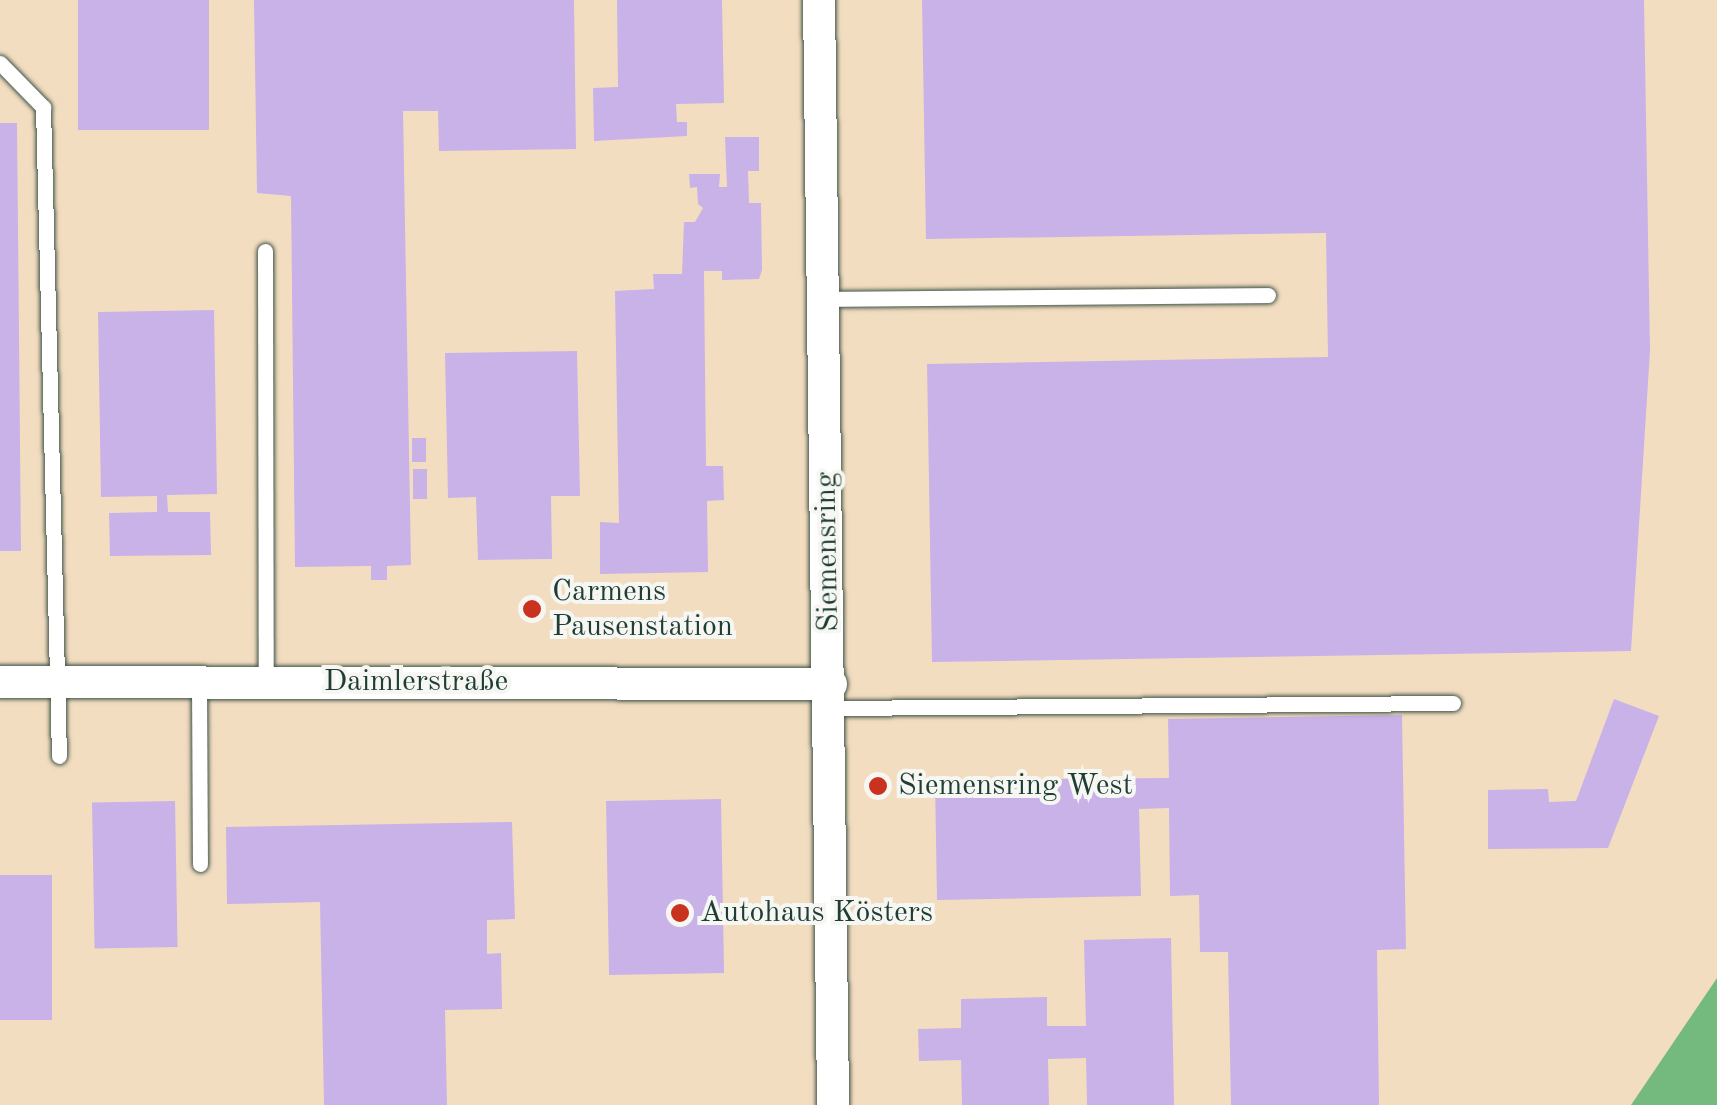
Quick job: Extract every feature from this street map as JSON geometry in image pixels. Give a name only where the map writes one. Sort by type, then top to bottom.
[{"type":"street","name":"Siemensring","points":[[819,0],[831,696],[833,1105]]},
{"type":"street","name":"Daimlerstraße","points":[[0,682],[266,681],[831,696]]},
{"type":"lane","points":[[0,63],[43,107],[59,756]]},
{"type":"lane","points":[[264,251],[266,681]]},
{"type":"lane","points":[[822,299],[1268,295]]},
{"type":"lane","points":[[199,681],[200,864]]},
{"type":"lane","points":[[831,696],[1454,703]]},
{"type":"green space","points":[[1717,978],[1717,1105],[1631,1105]]},
{"type":"building","points":[[78,0],[209,0],[209,130],[78,130]]},
{"type":"building","points":[[254,0],[574,0],[576,149],[439,151],[438,111],[403,111],[411,565],[387,566],[387,580],[371,580],[371,566],[295,567],[291,196],[257,193]]},
{"type":"building","points":[[617,0],[722,0],[724,103],[676,104],[677,122],[687,122],[687,136],[594,141],[593,88],[618,87]]},
{"type":"building","points":[[922,0],[1644,0],[1650,351],[1631,651],[932,662],[927,364],[1328,357],[1326,233],[926,239]]},
{"type":"building","points":[[0,123],[17,123],[21,551],[0,551]]},
{"type":"building","points":[[725,137],[759,137],[759,171],[748,171],[749,203],[761,203],[762,270],[759,279],[722,280],[722,271],[704,271],[706,466],[723,466],[724,500],[707,501],[708,572],[600,574],[600,522],[619,523],[615,291],[654,289],[653,274],[682,274],[684,222],[695,222],[703,208],[698,204],[697,187],[690,188],[689,174],[720,174],[719,187],[727,187]]},
{"type":"building","points":[[214,310],[217,494],[167,495],[168,512],[210,512],[211,555],[110,556],[109,513],[157,512],[157,496],[101,497],[98,312]]},
{"type":"building","points":[[577,351],[580,496],[551,496],[552,559],[478,560],[476,497],[448,498],[445,353]]},
{"type":"building","points":[[412,438],[426,438],[426,462],[412,462]]},
{"type":"building","points":[[413,469],[427,469],[427,499],[413,499]]},
{"type":"building","points":[[1614,699],[1659,716],[1608,848],[1488,849],[1488,790],[1548,789],[1549,802],[1576,801]]},
{"type":"building","points":[[1402,715],[1406,949],[1377,950],[1379,1105],[1231,1105],[1228,952],[1200,952],[1199,895],[1170,896],[1169,808],[1139,809],[1141,896],[937,900],[935,780],[1169,778],[1168,719]]},
{"type":"building","points":[[721,799],[724,973],[609,975],[606,801]]},
{"type":"building","points":[[175,801],[178,947],[95,948],[92,802]]},
{"type":"building","points":[[512,822],[515,919],[487,920],[487,954],[501,953],[502,1009],[445,1010],[447,1105],[324,1105],[320,902],[227,904],[226,827]]},
{"type":"building","points":[[0,875],[52,875],[52,1020],[0,1020]]},
{"type":"building","points":[[1171,938],[1174,1105],[1087,1105],[1086,1058],[1048,1059],[1049,1105],[962,1105],[961,1060],[919,1061],[918,1029],[961,1028],[961,999],[1047,997],[1047,1026],[1086,1026],[1084,940]]},
{"type":"place","name":"Carmens Pausenstation","points":[[532,609]]},
{"type":"place","name":"Siemensring West","points":[[878,786]]},
{"type":"place","name":"Autohaus Kösters","points":[[680,913]]}]
